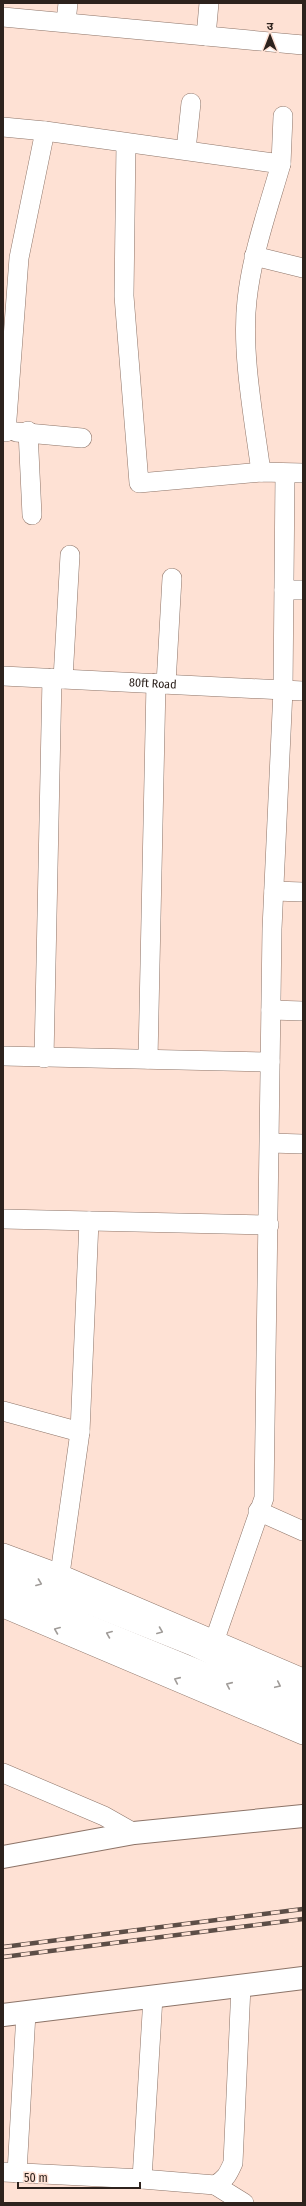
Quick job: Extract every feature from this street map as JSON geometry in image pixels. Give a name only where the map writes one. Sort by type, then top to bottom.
[{"type":"street","points":[[66,22],[68,3]]},
{"type":"street","points":[[206,36],[209,3]]},
{"type":"street","points":[[3,17],[303,44]]},
{"type":"street","points":[[186,150],[192,103]]},
{"type":"street","points":[[260,472],[247,360],[247,301],[254,256],[281,164],[283,116]]},
{"type":"street","points":[[3,127],[45,131],[281,164]]},
{"type":"street","points":[[45,131],[11,257],[4,432],[28,431],[82,438]]},
{"type":"street","points":[[126,143],[124,296],[139,483],[260,472],[294,474],[284,590],[283,690],[274,891],[264,1498],[215,1639]]},
{"type":"street","points":[[254,256],[303,268]]},
{"type":"street","points":[[28,431],[32,515]]},
{"type":"street","points":[[44,1058],[58,678],[70,555]]},
{"type":"street","points":[[148,1059],[161,684],[172,578]]},
{"type":"street","points":[[284,590],[303,590]]},
{"type":"street","name":"80ft Road","points":[[3,676],[303,691]]},
{"type":"street","points":[[274,891],[303,892]]},
{"type":"street","points":[[271,1010],[303,1011]]},
{"type":"street","points":[[3,1056],[270,1062]]},
{"type":"street","points":[[270,1144],[303,1144]]},
{"type":"street","points":[[3,1219],[269,1225]]},
{"type":"street","points":[[60,1574],[80,1432],[89,1221]]},
{"type":"street","points":[[3,1411],[80,1432]]},
{"type":"street","points":[[258,1512],[303,1531]]},
{"type":"street","points":[[3,1553],[60,1574],[215,1639],[303,1678]]},
{"type":"street","points":[[3,1569],[194,1645],[303,1697]]},
{"type":"street","points":[[3,1591],[208,1675],[303,1718]]},
{"type":"street","points":[[3,1608],[138,1663],[303,1734]]},
{"type":"street","points":[[3,1772],[104,1816],[134,1833]]},
{"type":"street","points":[[3,1857],[134,1833],[303,1816]]},
{"type":"street","points":[[3,2015],[303,1978]]},
{"type":"street","points":[[215,2185],[226,2178],[232,2163],[241,1986]]},
{"type":"street","points":[[142,2178],[153,1997]]},
{"type":"street","points":[[26,2013],[10,2172],[142,2178],[215,2185],[244,2203]]},
{"type":"railway","points":[[3,1947],[303,1909]]},
{"type":"railway","points":[[3,1957],[303,1919]]}]
